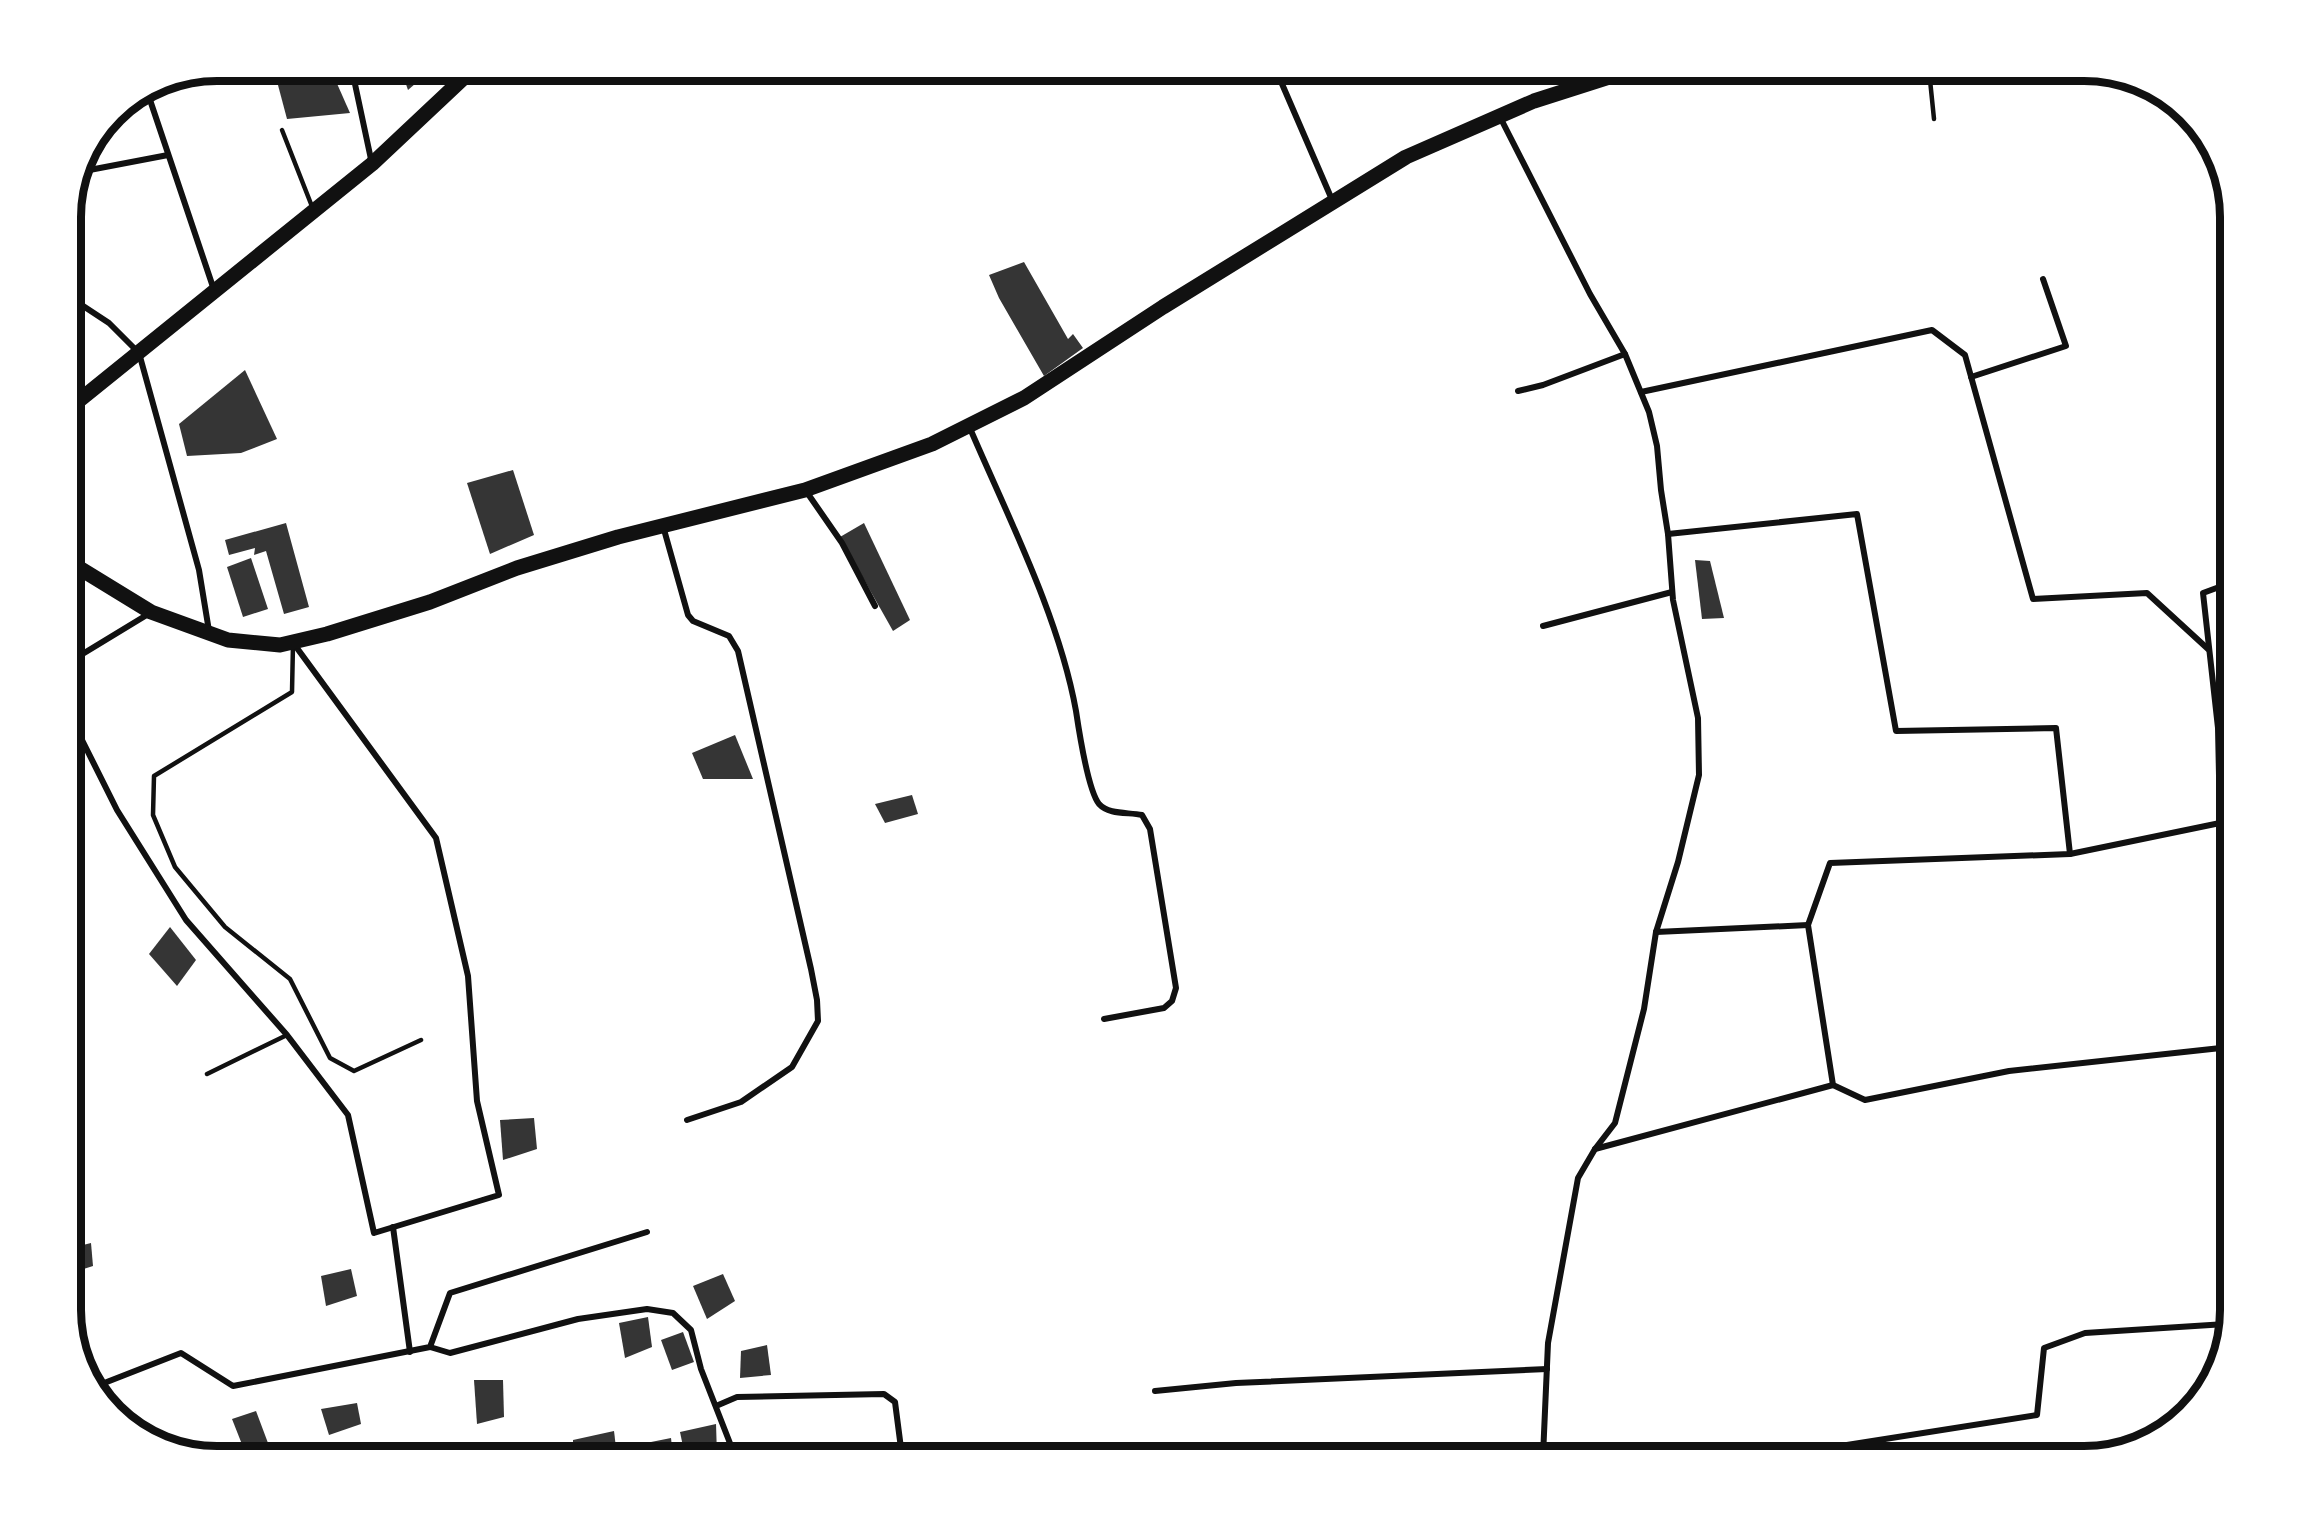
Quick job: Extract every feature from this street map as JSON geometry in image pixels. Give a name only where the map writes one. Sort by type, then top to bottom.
[{"type":"main road","points":[[81,399],[372,165],[460,81]]},
{"type":"main road","points":[[81,569],[151,612],[228,640],[280,645],[327,634],[430,602],[518,568],[618,537],[805,490],[932,444],[1023,398],[1163,307],[1406,157],[1534,101],[1588,81]]},
{"type":"street","points":[[354,81],[372,165]]},
{"type":"street","points":[[1281,81],[1334,203]]},
{"type":"street","points":[[150,99],[215,292]]},
{"type":"street","points":[[1500,116],[1590,294],[1624,354],[1649,412],[1657,446],[1668,534],[1672,592],[1698,718],[1699,775],[1678,862],[1656,932],[1644,1009],[1615,1123],[1594,1149],[1578,1178],[1553,1309],[1546,1369],[1543,1446]]},
{"type":"street","points":[[90,170],[168,155]]},
{"type":"street","points":[[1971,377],[2066,346],[2043,279]]},
{"type":"street","points":[[81,305],[109,323],[139,353],[199,570],[210,634]]},
{"type":"street","points":[[1641,392],[1932,330],[1965,355],[2033,599],[2147,593],[2208,649]]},
{"type":"street","points":[[1518,391],[1624,354]]},
{"type":"street","points":[[969,426],[1050,616],[1072,691],[1086,765],[1098,803],[1110,812],[1142,815],[1150,829],[1176,988],[1172,1001],[1164,1008],[1104,1019]]},
{"type":"street","points":[[805,490],[842,543],[875,606]]},
{"type":"street","points":[[1668,534],[1857,514],[1896,731],[2056,728],[2070,854]]},
{"type":"street","points":[[663,526],[688,615],[693,621],[729,636],[738,651],[811,969],[818,1021],[792,1067],[741,1102],[687,1120]]},
{"type":"street","points":[[1833,1085],[1808,925],[1830,863],[2070,854],[2220,823],[2218,728],[2203,593],[2220,587]]},
{"type":"street","points":[[1543,626],[1672,592]]},
{"type":"street","points":[[81,655],[151,612]]},
{"type":"street","points":[[81,738],[117,810],[186,920],[287,1035],[348,1115],[374,1233],[499,1195],[477,1101],[468,976],[436,838],[293,642]]},
{"type":"street","points":[[1656,932],[1808,925]]},
{"type":"street","points":[[1594,1149],[1833,1085],[1865,1101],[2010,1071],[2220,1048]]},
{"type":"street","points":[[393,1227],[410,1352]]},
{"type":"street","points":[[430,1347],[450,1293],[647,1232]]},
{"type":"street","points":[[102,1383],[181,1353],[233,1386],[430,1347],[450,1353],[578,1319],[647,1309],[673,1313],[692,1330],[701,1369],[731,1446]]},
{"type":"street","points":[[1840,1446],[2037,1415],[2044,1348],[2085,1333],[2219,1324]]},
{"type":"street","points":[[1155,1391],[1236,1383],[1546,1369]]},
{"type":"street","points":[[716,1406],[736,1397],[884,1394],[895,1402],[901,1446]]},
{"type":"lane","points":[[1930,81],[1934,119]]},
{"type":"lane","points":[[282,130],[305,192],[315,211]]},
{"type":"lane","points":[[293,642],[292,692],[154,776],[153,815],[175,867],[225,927],[290,979],[330,1058],[354,1071],[421,1040]]},
{"type":"lane","points":[[207,1074],[287,1035]]},
{"type":"building","points":[[277,81],[336,81],[350,113],[287,119]]},
{"type":"building","points":[[405,81],[418,81],[408,90]]},
{"type":"building","points":[[1024,262],[1068,339],[1073,334],[1083,348],[1044,376],[999,298],[989,275]]},
{"type":"building","points":[[245,370],[277,439],[241,453],[187,456],[179,424]]},
{"type":"building","points":[[513,470],[534,535],[490,554],[467,483]]},
{"type":"building","points":[[286,523],[309,607],[284,614],[266,551],[254,555],[255,548],[229,555],[225,540]]},
{"type":"building","points":[[864,523],[910,620],[893,631],[840,537]]},
{"type":"building","points":[[251,558],[268,609],[243,617],[227,567]]},
{"type":"building","points":[[1695,560],[1710,561],[1724,618],[1702,619]]},
{"type":"building","points":[[735,735],[753,779],[703,779],[692,753]]},
{"type":"building","points":[[912,795],[918,814],[885,823],[875,804]]},
{"type":"building","points":[[170,927],[196,960],[177,986],[149,954]]},
{"type":"building","points":[[534,1118],[537,1149],[503,1160],[500,1120]]},
{"type":"building","points":[[91,1243],[93,1266],[81,1270],[81,1246]]},
{"type":"building","points":[[351,1269],[357,1296],[326,1306],[321,1276]]},
{"type":"building","points":[[723,1274],[735,1301],[707,1319],[693,1286]]},
{"type":"building","points":[[648,1317],[652,1347],[625,1358],[619,1323]]},
{"type":"building","points":[[683,1332],[694,1362],[672,1370],[661,1340]]},
{"type":"building","points":[[767,1345],[771,1375],[740,1378],[741,1351]]},
{"type":"building","points":[[474,1380],[503,1380],[504,1417],[477,1424]]},
{"type":"building","points":[[357,1403],[361,1424],[329,1435],[321,1409]]},
{"type":"building","points":[[256,1411],[268,1443],[260,1446],[243,1446],[232,1419]]},
{"type":"building","points":[[716,1424],[717,1446],[683,1446],[680,1432]]},
{"type":"building","points":[[614,1431],[616,1446],[573,1446],[573,1440]]},
{"type":"building","points":[[671,1438],[672,1446],[646,1446],[646,1443]]}]
